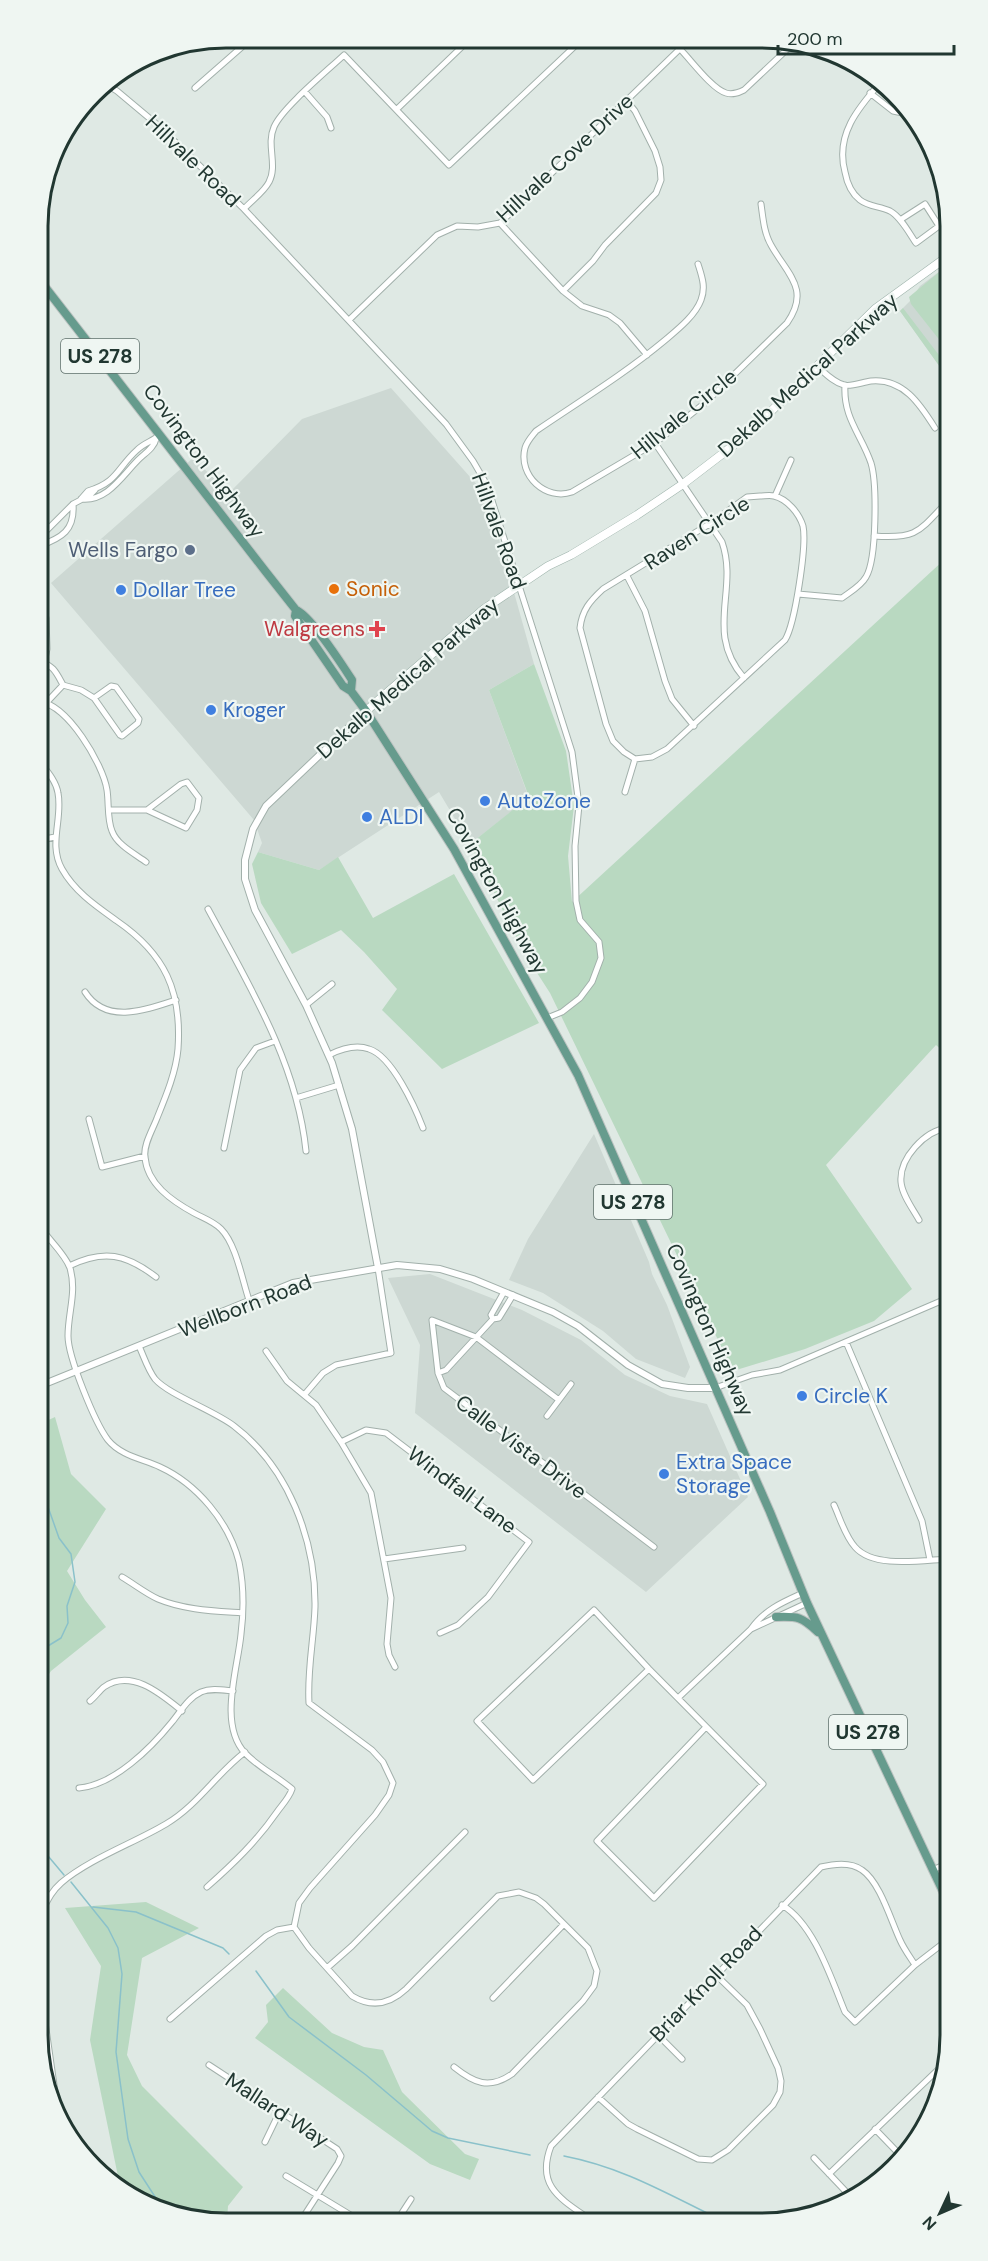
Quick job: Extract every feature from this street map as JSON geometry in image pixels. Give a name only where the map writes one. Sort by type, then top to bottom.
[{"type":"main road","name":"Dekalb Medical Parkway","points":[[366,711],[484,609],[548,566],[571,555],[637,515],[683,484],[747,435],[875,309],[940,261]]},
{"type":"main road","name":"Covington Highway","points":[[48,291],[158,437],[296,610],[295,616],[341,683],[351,690],[366,711],[454,849],[578,1076],[770,1512],[807,1603],[940,1885]]},
{"type":"main road","points":[[776,1617],[801,1618],[822,1636]]},
{"type":"street","points":[[195,88],[241,48]]},
{"type":"street","points":[[397,109],[461,48]]},
{"type":"street","points":[[244,209],[269,183],[273,167],[271,147],[273,129],[281,115],[344,55],[449,165],[573,48]]},
{"type":"street","points":[[681,49],[723,93],[735,94],[744,90],[787,50]]},
{"type":"street","name":"Hillvale Cove Drive","points":[[349,320],[447,229],[457,226],[478,227],[500,223],[681,49]]},
{"type":"street","name":"Hillvale Road","points":[[115,88],[160,127],[244,209],[349,320],[446,424],[473,460],[487,484],[572,752],[579,804],[575,846],[576,901],[580,920],[599,942],[602,958],[592,982],[580,998],[562,1012],[547,1018]]},
{"type":"street","points":[[874,89],[850,120],[844,141],[843,165],[855,196],[868,205],[889,210],[900,220],[916,243],[939,226],[925,204],[900,220]]},
{"type":"street","points":[[305,92],[327,117],[331,128]]},
{"type":"street","points":[[870,93],[899,113]]},
{"type":"street","points":[[563,291],[656,193],[661,180],[655,151],[635,111],[627,101]]},
{"type":"street","name":"Hillvale Circle","points":[[698,264],[704,280],[704,289],[696,309],[676,332],[610,384],[536,431],[528,441],[525,450],[526,468],[532,479],[547,492],[563,495],[593,481],[656,442],[721,388],[787,323],[798,302],[797,290],[793,279],[771,244],[761,204]]},
{"type":"street","points":[[500,223],[563,291],[582,306],[609,315],[620,323],[647,355]]},
{"type":"street","points":[[817,366],[830,377],[845,385],[874,381],[893,383],[910,394],[923,409],[934,428]]},
{"type":"street","points":[[798,594],[842,598],[866,578],[871,563],[874,536],[874,481],[871,463],[847,414],[844,400],[845,385]]},
{"type":"street","points":[[48,529],[88,491],[114,477],[136,451],[150,439],[158,437]]},
{"type":"street","points":[[81,499],[92,499],[121,482],[136,462],[154,445],[158,437]]},
{"type":"street","points":[[656,442],[711,523],[728,557],[723,623],[726,646],[734,665],[744,678]]},
{"type":"street","points":[[775,496],[791,460]]},
{"type":"street","points":[[97,488],[103,494]]},
{"type":"street","name":"Raven Circle","points":[[775,496],[789,505],[803,526],[798,594],[791,631],[785,640],[667,749],[652,757],[635,759],[624,753],[613,741],[606,724],[580,628],[581,617],[588,603],[603,589],[711,523],[747,497],[775,496]]},
{"type":"street","points":[[48,541],[66,532],[74,516],[73,504]]},
{"type":"street","points":[[874,536],[900,538],[916,533],[940,509]]},
{"type":"street","points":[[627,576],[645,611],[672,699],[694,726]]},
{"type":"street","points":[[48,665],[55,669],[63,685],[81,690],[94,698],[120,735],[130,731],[138,723],[139,719],[116,687],[111,686],[94,698]]},
{"type":"street","points":[[48,701],[63,685]]},
{"type":"street","points":[[48,703],[71,723],[93,753],[102,771],[114,837],[146,862]]},
{"type":"street","name":"Dekalb Medical Parkway","points":[[366,711],[266,806],[248,842],[245,879],[255,910],[306,1005],[329,1055],[352,1129],[378,1268]]},
{"type":"street","points":[[625,792],[635,759]]},
{"type":"street","points":[[48,772],[58,793],[58,820],[55,837],[58,859],[67,877],[96,908],[148,945],[164,968],[176,1000],[179,1025],[177,1057],[144,1156],[151,1176],[159,1189],[220,1228],[230,1240],[249,1300]]},
{"type":"street","points":[[109,810],[147,810],[186,828],[197,810],[199,798],[187,782],[181,784],[147,810]]},
{"type":"street","points":[[48,838],[55,837]]},
{"type":"street","points":[[208,909],[266,1017],[296,1098],[306,1151]]},
{"type":"street","points":[[306,1005],[332,984]]},
{"type":"street","points":[[85,992],[91,1002],[119,1014],[176,1000]]},
{"type":"street","points":[[224,1148],[240,1070],[256,1048],[275,1041]]},
{"type":"street","points":[[329,1055],[342,1049],[360,1047],[379,1054],[389,1065],[416,1110],[423,1128]]},
{"type":"street","points":[[296,1098],[339,1085]]},
{"type":"street","points":[[89,1119],[102,1167],[144,1156]]},
{"type":"street","points":[[919,1220],[904,1194],[901,1182],[903,1168],[909,1155],[920,1143],[940,1131]]},
{"type":"street","points":[[48,1238],[69,1266],[74,1287],[68,1334],[69,1353],[103,1432],[116,1449],[162,1468],[193,1489],[216,1514],[232,1541],[238,1559],[243,1580],[242,1613],[233,1690],[232,1727],[244,1752],[292,1789],[271,1821],[245,1853],[207,1887]]},
{"type":"street","points":[[69,1266],[90,1257],[116,1256],[134,1262],[156,1277]]},
{"type":"street","name":"Wellborn Road","points":[[48,1383],[293,1283],[397,1265],[440,1269],[553,1312],[578,1326],[628,1365],[651,1379],[674,1386],[715,1388]]},
{"type":"street","points":[[305,1394],[322,1373],[336,1365],[391,1353],[378,1268]]},
{"type":"street","points":[[493,1319],[491,1316],[504,1292]]},
{"type":"street","points":[[438,1373],[446,1370],[493,1319],[499,1318],[513,1295]]},
{"type":"street","points":[[715,1388],[752,1375],[780,1370],[940,1301]]},
{"type":"street","name":"Calle Vista Drive","points":[[476,1337],[432,1320],[438,1373],[444,1388],[654,1547]]},
{"type":"street","points":[[476,1337],[559,1400]]},
{"type":"street","points":[[846,1342],[922,1521],[930,1560]]},
{"type":"street","points":[[140,1346],[155,1379],[162,1386],[210,1410],[235,1426],[282,1480],[302,1524],[309,1550],[313,1581],[315,1605],[309,1664],[309,1703],[372,1750],[383,1762],[393,1783],[389,1795],[375,1815],[310,1888],[299,1904],[294,1928],[352,1996],[361,2001],[385,2003],[396,1998],[406,1989],[498,1896],[512,1893],[527,1894],[544,1904],[588,1948],[597,1971],[594,1986],[583,2001],[512,2074],[505,2079],[482,2083],[470,2079],[454,2067]]},
{"type":"street","points":[[266,1351],[287,1381],[316,1405],[371,1493],[391,1598],[387,1644],[388,1655],[395,1667]]},
{"type":"street","points":[[547,1416],[572,1384]]},
{"type":"street","name":"Windfall Lane","points":[[341,1442],[366,1430],[386,1433],[529,1542],[488,1597],[458,1625],[440,1633]]},
{"type":"street","points":[[834,1505],[855,1547],[868,1557],[906,1562],[940,1559]]},
{"type":"street","points":[[384,1559],[463,1548]]},
{"type":"street","points":[[122,1577],[173,1604],[242,1613]]},
{"type":"street","points":[[678,1698],[751,1629],[759,1617],[773,1607],[803,1593]]},
{"type":"street","points":[[751,1629],[807,1603]]},
{"type":"street","points":[[649,1669],[533,1780],[477,1721],[594,1610],[763,1784],[654,1898],[597,1841],[706,1727]]},
{"type":"street","points":[[90,1701],[105,1687],[117,1681],[140,1682],[151,1687],[182,1711]]},
{"type":"street","points":[[79,1788],[87,1787],[119,1772],[142,1755],[191,1698],[202,1691],[233,1690]]},
{"type":"street","points":[[48,1898],[60,1883],[82,1869],[167,1824],[183,1813],[197,1801],[229,1764],[244,1752]]},
{"type":"street","points":[[327,1968],[352,1946],[465,1832]]},
{"type":"street","name":"Briar Knoll Road","points":[[580,2213],[561,2200],[551,2188],[546,2175],[546,2160],[551,2146],[820,1867],[833,1864],[850,1865],[862,1870],[878,1891],[901,1943],[915,1965]]},
{"type":"street","points":[[933,1870],[940,1867]]},
{"type":"street","points":[[782,1905],[809,1932],[845,2012],[855,2022],[940,1944]]},
{"type":"street","points":[[493,1998],[564,1924]]},
{"type":"street","points":[[170,2019],[266,1936],[277,1930],[294,1928]]},
{"type":"street","points":[[598,2097],[628,2124],[698,2159],[712,2160],[728,2150],[773,2105],[780,2092],[782,2081],[778,2068],[747,2005],[716,1975]]},
{"type":"street","points":[[658,2035],[682,2059]]},
{"type":"street","name":"Mallard Way","points":[[209,2065],[337,2149],[340,2156],[319,2195],[306,2213]]},
{"type":"street","points":[[829,2174],[936,2071]]},
{"type":"street","points":[[265,2142],[280,2111]]},
{"type":"street","points":[[875,2129],[896,2151]]},
{"type":"street","points":[[814,2158],[846,2191]]},
{"type":"street","points":[[286,2176],[348,2213]]},
{"type":"street","points":[[402,2213],[411,2199]]},
{"type":"shaded area","points":[[940,271],[940,367],[900,311],[920,286]]},
{"type":"shaded area","points":[[391,388],[487,496],[534,664],[489,690],[529,798],[470,844],[439,792],[319,870],[258,852],[262,843],[254,820],[51,583],[193,458],[229,493],[302,419]]},
{"type":"shaded area","points":[[594,1134],[667,1305],[690,1367],[685,1378],[636,1359],[603,1331],[543,1293],[509,1280],[528,1239]]},
{"type":"shaded area","points":[[430,1274],[522,1310],[581,1340],[625,1375],[670,1396],[707,1404],[748,1497],[646,1592],[415,1413],[420,1345],[388,1278]]},
{"type":"green space","points":[[940,271],[940,341],[911,304],[909,297]]},
{"type":"green space","points":[[903,308],[940,356],[940,367],[900,311]]},
{"type":"green space","points":[[940,564],[940,1049],[936,1045],[826,1165],[912,1289],[874,1321],[805,1349],[733,1371],[550,993],[523,951],[470,844],[529,797],[489,690],[534,664],[566,751],[574,806],[568,856],[572,902]]},
{"type":"green space","points":[[258,852],[319,870],[338,857],[373,918],[454,874],[539,1023],[442,1069],[382,1010],[397,989],[341,930],[292,954],[261,903],[252,864]]},
{"type":"green space","points":[[55,1417],[71,1474],[106,1509],[67,1571],[85,1600],[106,1627],[48,1676],[48,1420]]},
{"type":"green space","points":[[146,1902],[199,1928],[142,1958],[127,2055],[142,2086],[243,2187],[228,2206],[228,2213],[192,2210],[169,2204],[147,2195],[118,2176],[90,2040],[101,1966],[65,1908]]},
{"type":"green space","points":[[283,1988],[332,2033],[364,2047],[383,2050],[402,2092],[465,2154],[479,2159],[470,2180],[430,2164],[255,2038],[268,2022],[266,2005]]},
{"type":"waterway","points":[[48,1507],[59,1538],[71,1554],[75,1582],[67,1606],[68,1623],[61,1638],[48,1646]]},
{"type":"waterway","points":[[48,1856],[64,1875]]},
{"type":"waterway","points":[[71,1882],[108,1928],[118,1948],[122,1974],[116,2052],[128,2139],[139,2172],[156,2199]]},
{"type":"waterway","points":[[93,1907],[136,1912],[223,1948],[229,1954]]},
{"type":"waterway","points":[[256,1971],[289,2017],[366,2075],[432,2131],[448,2138],[530,2155]]},
{"type":"waterway","points":[[564,2156],[623,2174],[707,2213]]},
{"type":"place","name":"Wells Fargo","points":[[190,550]]},
{"type":"place","name":"Sonic","points":[[334,589]]},
{"type":"place","name":"Dollar Tree","points":[[121,590]]},
{"type":"place","name":"Walgreens","points":[[377,629]]},
{"type":"place","name":"Kroger","points":[[211,710]]},
{"type":"place","name":"AutoZone","points":[[485,801]]},
{"type":"place","name":"ALDI","points":[[367,817]]},
{"type":"place","name":"Circle K","points":[[802,1396]]},
{"type":"place","name":"Extra Space Storage","points":[[664,1474]]}]
